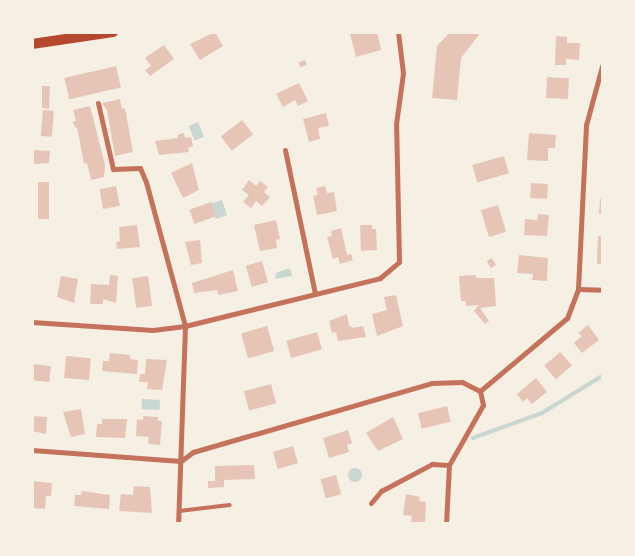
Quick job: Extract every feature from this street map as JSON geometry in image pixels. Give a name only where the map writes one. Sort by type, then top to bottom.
[{"type":"main road","points":[[32,44],[113,32]]},
{"type":"street","points":[[32,322],[153,330],[184,326],[380,278],[398,262],[396,124],[403,73],[398,32]]},
{"type":"street","points":[[480,391],[567,318],[578,289],[586,125],[602,66]]},
{"type":"street","points":[[98,103],[113,169],[140,168],[146,182],[184,326],[178,524]]},
{"type":"street","points":[[285,150],[315,294]]},
{"type":"street","points":[[578,289],[602,290]]},
{"type":"street","points":[[32,450],[181,461],[194,452],[432,383],[462,382],[480,391]]},
{"type":"street","points":[[446,524],[449,465],[483,405],[480,391]]},
{"type":"street","points":[[371,503],[381,491],[432,464],[449,465]]},
{"type":"lane","points":[[179,511],[230,505]]},
{"type":"shaded area","points":[[198,122],[204,137],[195,141],[189,126]]},
{"type":"shaded area","points":[[222,200],[227,215],[216,219],[211,204]]},
{"type":"shaded area","points":[[290,268],[292,276],[275,279],[276,273]]},
{"type":"shaded area","points":[[142,399],[160,400],[159,410],[141,409]]},
{"type":"shaded area","points":[[352,468],[358,468],[362,475],[358,482],[352,482],[348,478],[348,472]]},
{"type":"building","points":[[215,32],[223,46],[200,60],[190,44]]},
{"type":"building","points":[[377,32],[381,50],[356,57],[350,34]]},
{"type":"building","points":[[450,32],[481,32],[461,58],[457,100],[432,98],[437,46]]},
{"type":"building","points":[[556,36],[567,37],[567,43],[580,43],[579,60],[566,59],[566,65],[555,65]]},
{"type":"building","points":[[164,45],[174,59],[150,76],[145,70],[151,66],[145,58]]},
{"type":"building","points":[[305,60],[307,65],[300,67],[299,63]]},
{"type":"building","points":[[116,66],[121,87],[69,99],[64,78]]},
{"type":"building","points":[[547,77],[569,78],[568,99],[546,98]]},
{"type":"building","points":[[299,83],[308,101],[298,106],[295,100],[283,107],[276,94]]},
{"type":"building","points":[[42,86],[50,86],[49,109],[42,108]]},
{"type":"building","points":[[120,99],[122,109],[125,108],[133,152],[115,156],[107,110],[102,103]]},
{"type":"building","points":[[90,106],[105,165],[104,177],[91,180],[87,163],[84,164],[77,127],[75,128],[73,121],[76,121],[73,110]]},
{"type":"building","points":[[43,110],[54,111],[52,137],[41,136]]},
{"type":"building","points":[[326,113],[329,126],[318,128],[320,139],[309,142],[303,119]]},
{"type":"building","points":[[242,120],[253,134],[232,151],[221,137]]},
{"type":"building","points":[[184,133],[185,138],[191,137],[193,146],[188,148],[189,152],[159,155],[155,141],[178,138],[177,135]]},
{"type":"building","points":[[529,133],[556,135],[555,148],[548,148],[548,161],[527,160]]},
{"type":"building","points":[[32,150],[50,151],[49,163],[34,164],[32,170]]},
{"type":"building","points":[[504,156],[509,173],[477,182],[472,165]]},
{"type":"building","points":[[192,163],[199,190],[183,198],[171,173]]},
{"type":"building","points":[[249,180],[256,186],[260,181],[268,187],[264,192],[270,197],[262,206],[256,201],[251,208],[243,202],[249,195],[242,190]]},
{"type":"building","points":[[38,182],[49,182],[49,219],[38,219]]},
{"type":"building","points":[[531,183],[548,184],[547,199],[530,198]]},
{"type":"building","points":[[116,186],[120,206],[103,209],[99,189]]},
{"type":"building","points":[[325,186],[327,193],[334,192],[337,211],[317,215],[313,196],[318,195],[316,188]]},
{"type":"building","points":[[600,199],[602,199],[602,214],[599,214]]},
{"type":"building","points":[[211,202],[216,216],[195,224],[189,210]]},
{"type":"building","points":[[498,205],[506,232],[489,237],[481,210]]},
{"type":"building","points":[[538,214],[549,215],[547,236],[524,235],[525,219],[537,220]]},
{"type":"building","points":[[276,220],[280,239],[276,240],[277,248],[260,251],[254,225]]},
{"type":"building","points":[[137,225],[140,247],[117,249],[116,242],[120,241],[119,227]]},
{"type":"building","points":[[360,225],[372,225],[372,229],[376,229],[377,250],[361,251]]},
{"type":"building","points":[[341,228],[347,255],[351,254],[353,260],[340,264],[338,257],[333,259],[327,237],[332,236],[331,231]]},
{"type":"building","points":[[598,236],[602,236],[602,264],[597,264]]},
{"type":"building","points":[[200,240],[202,263],[191,265],[185,242]]},
{"type":"building","points":[[519,255],[548,258],[547,281],[532,280],[533,274],[517,273]]},
{"type":"building","points":[[492,258],[496,265],[491,268],[487,261]]},
{"type":"building","points":[[262,261],[268,282],[252,287],[246,266]]},
{"type":"building","points":[[233,270],[238,291],[218,295],[217,290],[194,293],[192,283]]},
{"type":"building","points":[[110,275],[118,276],[116,303],[103,299],[103,304],[90,304],[91,284],[109,285]]},
{"type":"building","points":[[476,275],[476,278],[494,278],[496,306],[480,308],[489,321],[485,324],[474,311],[479,305],[466,306],[466,301],[461,301],[459,276]]},
{"type":"building","points":[[61,276],[78,279],[74,303],[57,297]]},
{"type":"building","points":[[148,276],[152,306],[136,308],[132,278]]},
{"type":"building","points":[[396,295],[403,326],[377,336],[372,314],[387,310],[384,297]]},
{"type":"building","points":[[347,314],[349,325],[353,328],[363,326],[366,337],[338,341],[336,332],[332,333],[329,321]]},
{"type":"building","points":[[588,325],[599,340],[582,353],[574,343],[582,336],[578,333]]},
{"type":"building","points":[[267,326],[274,351],[248,358],[241,333]]},
{"type":"building","points":[[317,332],[322,349],[291,358],[286,341]]},
{"type":"building","points":[[560,352],[572,366],[556,379],[544,366]]},
{"type":"building","points":[[110,353],[130,355],[130,359],[138,360],[137,374],[102,371],[103,361],[109,361]]},
{"type":"building","points":[[66,356],[91,358],[89,380],[64,378]]},
{"type":"building","points":[[146,359],[167,360],[162,390],[147,389],[148,382],[139,382],[140,374],[145,374]]},
{"type":"building","points":[[32,364],[51,366],[49,382],[32,380]]},
{"type":"building","points":[[536,378],[547,392],[532,404],[527,398],[523,402],[517,394]]},
{"type":"building","points":[[271,384],[276,403],[249,411],[244,391]]},
{"type":"building","points":[[447,406],[451,422],[422,429],[418,413]]},
{"type":"building","points":[[81,409],[85,434],[71,437],[63,412]]},
{"type":"building","points":[[32,416],[47,417],[46,434],[32,431]]},
{"type":"building","points":[[143,416],[158,417],[158,421],[162,421],[160,445],[148,444],[149,437],[136,436],[137,419],[143,420]]},
{"type":"building","points":[[393,417],[403,439],[378,451],[366,433]]},
{"type":"building","points":[[102,419],[127,419],[125,438],[96,437],[97,424],[102,424]]},
{"type":"building","points":[[348,430],[352,443],[347,445],[349,452],[329,458],[323,438]]},
{"type":"building","points":[[293,446],[298,463],[278,469],[273,452]]},
{"type":"building","points":[[254,465],[255,479],[224,480],[224,487],[208,488],[208,481],[215,481],[215,466]]},
{"type":"building","points":[[336,475],[341,494],[326,498],[321,479]]},
{"type":"building","points":[[32,481],[52,483],[51,496],[46,496],[45,509],[32,508]]},
{"type":"building","points":[[134,486],[150,487],[152,513],[119,511],[121,494],[133,495]]},
{"type":"building","points":[[82,491],[110,495],[109,509],[74,506],[75,495],[81,495]]},
{"type":"building","points":[[406,494],[420,497],[419,501],[426,502],[425,524],[411,522],[412,516],[403,515]]},
{"type":"waterway","points":[[473,438],[542,413],[602,376]]}]
